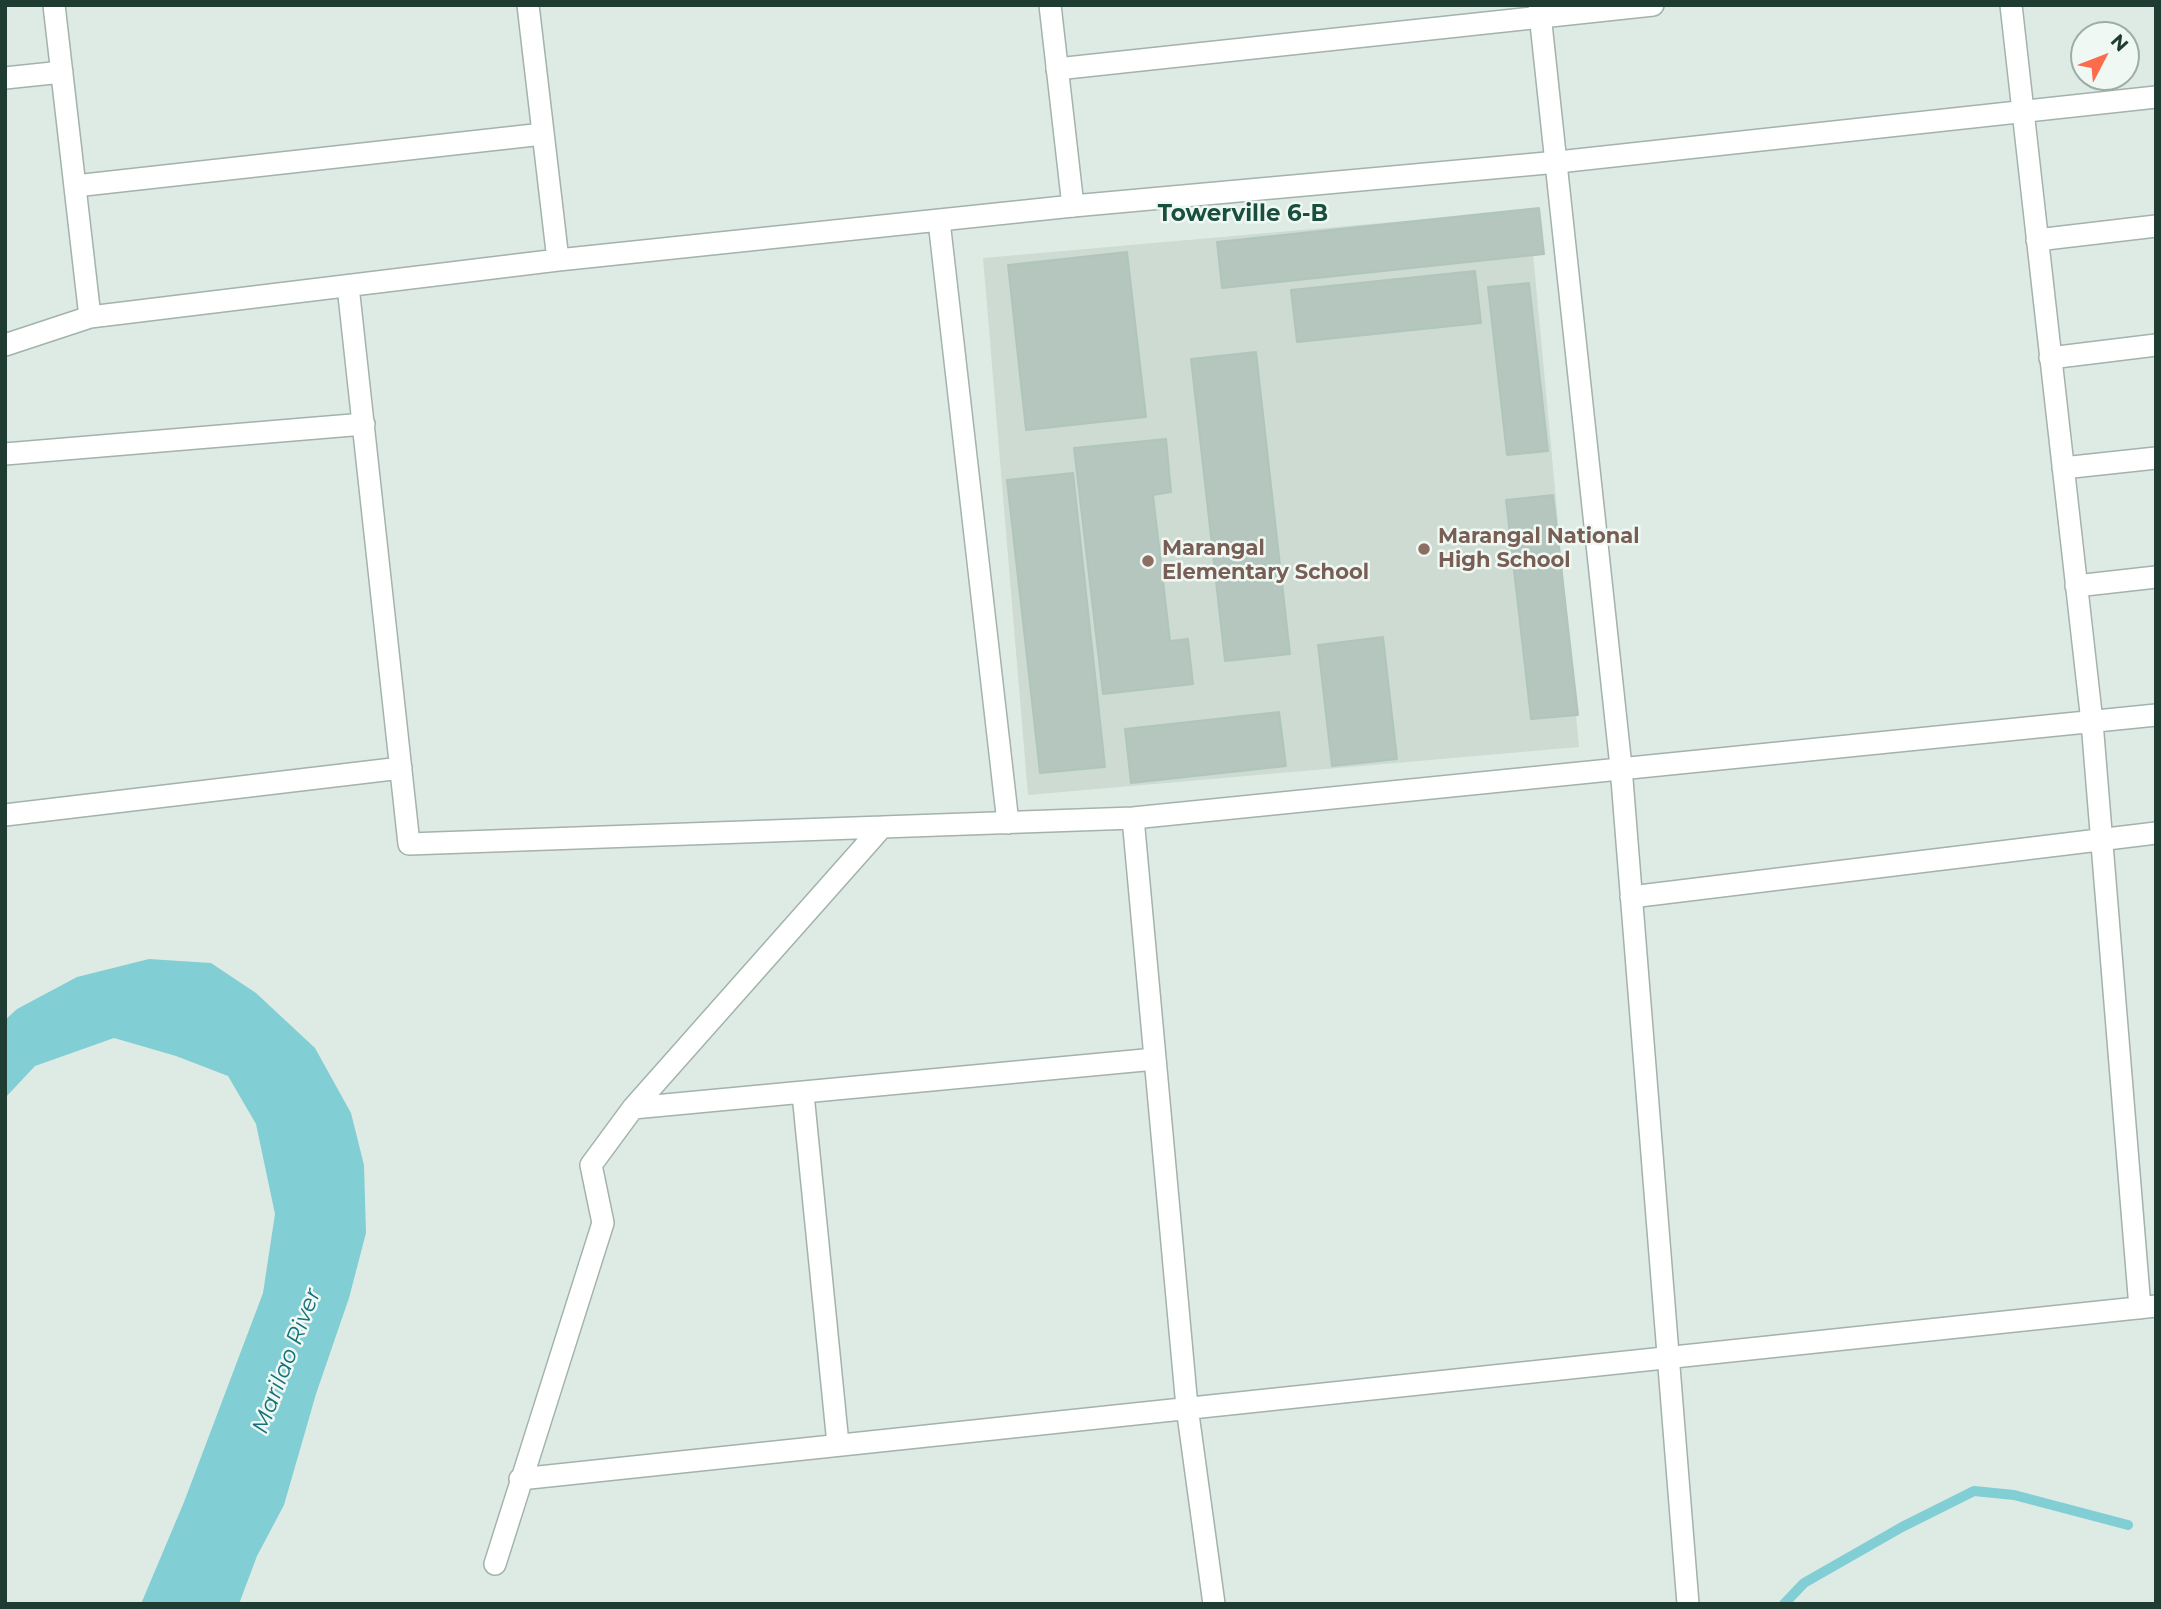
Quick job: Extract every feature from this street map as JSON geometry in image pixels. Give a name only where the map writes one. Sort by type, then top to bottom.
[{"type":"street","points":[[54,5],[90,317]]},
{"type":"street","points":[[528,5],[558,260]]},
{"type":"street","points":[[1050,5],[1073,206]]},
{"type":"street","points":[[1057,69],[1540,11],[1653,5]]},
{"type":"street","points":[[520,1479],[2148,1307],[2092,722],[2011,5]]},
{"type":"street","points":[[1540,11],[1621,767],[1688,1604]]},
{"type":"street","points":[[5,78],[62,72]]},
{"type":"street","points":[[5,345],[90,317],[558,260],[1073,206],[1558,162],[2156,97]]},
{"type":"street","points":[[75,186],[543,134]]},
{"type":"street","points":[[939,221],[1008,823]]},
{"type":"street","points":[[2037,240],[2156,226]]},
{"type":"street","points":[[348,286],[409,844],[1133,818],[2156,715]]},
{"type":"street","points":[[2050,358],[2156,345]]},
{"type":"street","points":[[5,454],[364,424]]},
{"type":"street","points":[[2063,468],[2156,458]]},
{"type":"street","points":[[2076,586],[2156,577]]},
{"type":"street","points":[[5,815],[401,768]]},
{"type":"street","points":[[1133,818],[1187,1407],[1214,1604]]},
{"type":"street","points":[[495,1564],[603,1223],[591,1165],[633,1108],[882,827]]},
{"type":"street","points":[[1631,897],[2156,833]]},
{"type":"street","points":[[633,1108],[1155,1059]]},
{"type":"street","points":[[803,1094],[838,1444]]},
{"type":"shaded area","points":[[1529,210],[1579,747],[1028,795],[983,258]]},
{"type":"water","name":"Marilao River","points":[[149,959],[211,963],[256,993],[315,1048],[351,1113],[364,1165],[366,1233],[349,1298],[316,1394],[284,1505],[257,1556],[239,1604],[141,1604],[184,1502],[263,1293],[275,1214],[256,1124],[228,1076],[176,1056],[114,1038],[35,1066],[5,1098],[5,1020],[17,1009],[77,977]]},
{"type":"building","points":[[1539,208],[1544,254],[1222,288],[1217,242]]},
{"type":"building","points":[[1127,252],[1146,417],[1026,430],[1008,265]]},
{"type":"building","points":[[1475,271],[1481,323],[1297,342],[1291,290]]},
{"type":"building","points":[[1529,283],[1548,451],[1507,455],[1488,287]]},
{"type":"building","points":[[1256,352],[1290,654],[1225,661],[1191,359]]},
{"type":"building","points":[[1166,439],[1171,492],[1153,495],[1170,641],[1188,639],[1193,684],[1103,694],[1074,448]]},
{"type":"building","points":[[1073,473],[1105,767],[1040,773],[1007,480]]},
{"type":"building","points":[[1553,495],[1578,715],[1531,719],[1506,500]]},
{"type":"building","points":[[1383,637],[1397,759],[1332,766],[1318,645]]},
{"type":"building","points":[[1279,712],[1286,766],[1131,783],[1125,729]]},
{"type":"waterway","points":[[1784,1604],[1804,1583],[1902,1527],[1974,1491],[2014,1495],[2128,1525]]},
{"type":"place","name":"Marangal National High School","points":[[1424,549]]},
{"type":"place","name":"Marangal Elementary School","points":[[1148,561]]},
{"type":"district","name":"Towerville 6-B","points":[[1243,214]]}]
